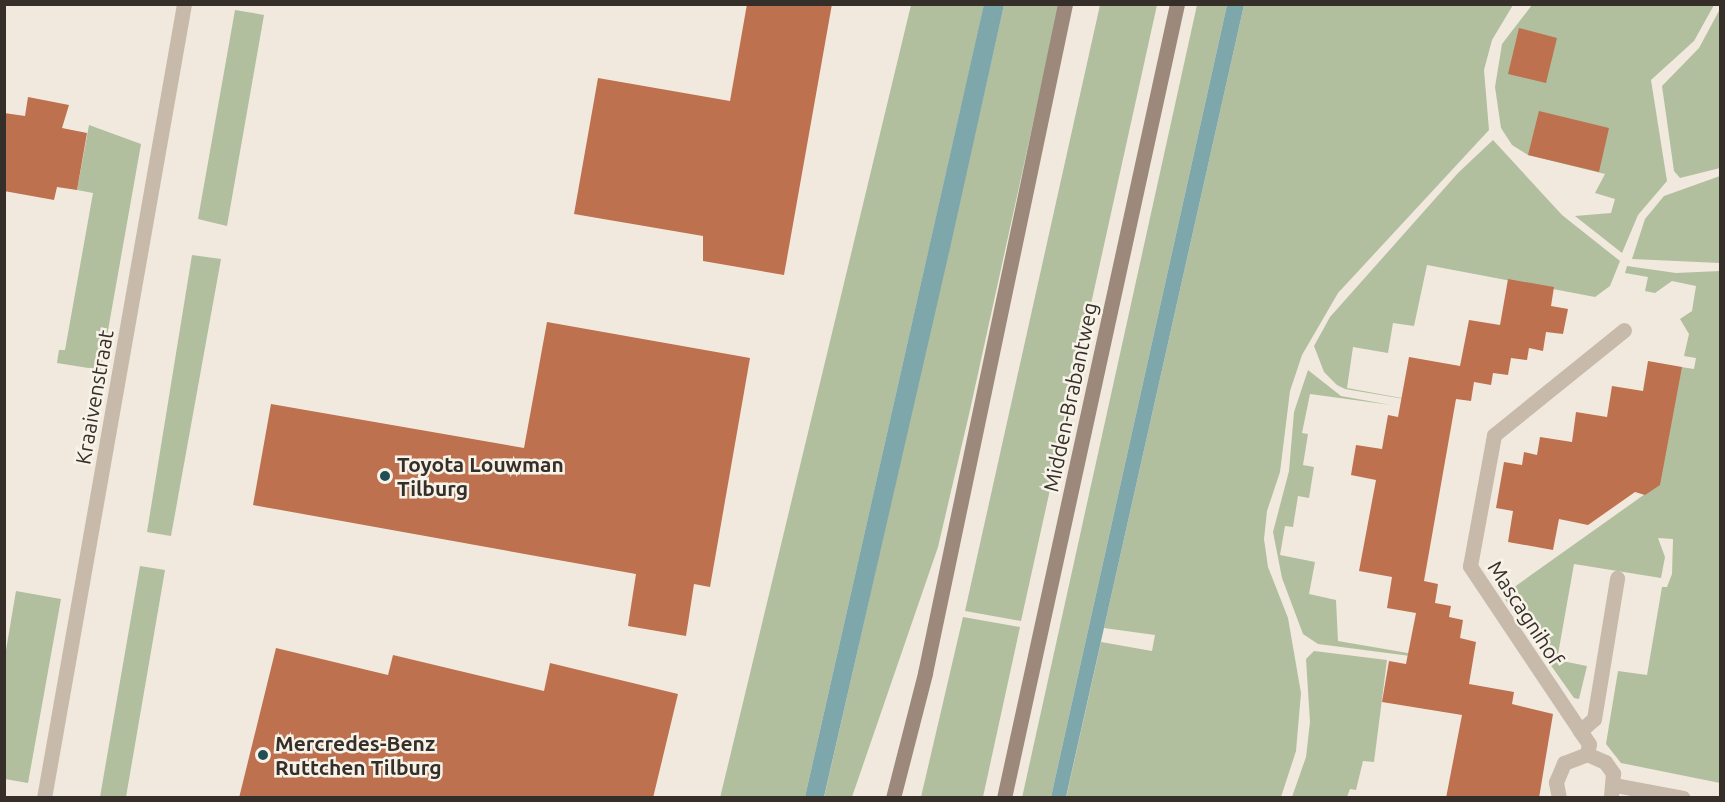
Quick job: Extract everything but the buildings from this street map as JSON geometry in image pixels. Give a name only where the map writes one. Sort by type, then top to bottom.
[{"type":"main road","points":[[893,798],[925,672],[1065,4]]},
{"type":"main road","name":"Midden-Brabantweg","points":[[1004,798],[1177,4]]},
{"type":"street","name":"Kraaivenstraat","points":[[44,798],[184,4]]},
{"type":"street","name":"Mascagnihof","points":[[1587,754],[1589,744],[1470,566],[1494,435],[1624,330]]},
{"type":"street","points":[[1580,731],[1594,719],[1617,578]]},
{"type":"street","points":[[1559,798],[1556,782],[1564,763],[1587,754],[1605,762],[1613,791],[1683,798]]},
{"type":"green space","points":[[911,5],[984,5],[805,797],[720,798]]},
{"type":"green space","points":[[1004,5],[1059,5],[970,410],[938,547],[852,797],[824,798]]},
{"type":"green space","points":[[1100,5],[1157,5],[1021,621],[965,611]]},
{"type":"green space","points":[[1197,5],[1227,5],[1051,797],[1022,798]]},
{"type":"green space","points":[[1244,5],[1513,5],[1492,40],[1484,70],[1489,130],[1338,293],[1302,355],[1290,391],[1280,472],[1267,511],[1264,539],[1268,567],[1288,618],[1301,693],[1296,751],[1281,797],[1066,798],[1101,642],[1152,651],[1155,635],[1104,628]]},
{"type":"green space","points":[[1532,5],[1714,5],[1694,41],[1651,80],[1667,181],[1638,215],[1622,253],[1575,216],[1611,213],[1615,199],[1595,193],[1605,174],[1528,155],[1512,145],[1501,128],[1495,87],[1502,44]]},
{"type":"green space","points":[[1720,9],[1720,168],[1680,178],[1674,171],[1662,86],[1699,48]]},
{"type":"green space","points":[[235,10],[264,15],[227,226],[198,219]]},
{"type":"green space","points":[[89,125],[141,144],[101,370],[57,363],[59,350],[65,350],[93,193],[77,190]]},
{"type":"green space","points":[[1493,140],[1562,215],[1620,261],[1610,286],[1595,297],[1427,265],[1414,326],[1393,323],[1388,353],[1353,347],[1347,388],[1434,404],[1345,389],[1337,385],[1324,372],[1314,346],[1330,317],[1458,173]]},
{"type":"green space","points":[[1720,176],[1720,263],[1632,259],[1645,219],[1664,196]]},
{"type":"green space","points":[[192,255],[221,259],[171,536],[147,532]]},
{"type":"green space","points":[[1627,266],[1676,273],[1720,271],[1720,783],[1621,763],[1606,744],[1618,671],[1647,675],[1662,587],[1667,587],[1672,574],[1673,539],[1658,538],[1665,557],[1661,578],[1574,564],[1557,660],[1587,666],[1579,699],[1574,698],[1545,657],[1553,651],[1517,599],[1508,604],[1503,595],[1645,494],[1663,464],[1681,367],[1694,369],[1696,358],[1684,356],[1689,334],[1680,319],[1692,311],[1696,286],[1672,281],[1655,293],[1645,291],[1648,277],[1625,273]]},
{"type":"green space","points":[[1308,370],[1341,396],[1391,405],[1310,394],[1302,433],[1308,434],[1303,465],[1314,467],[1309,498],[1298,496],[1293,527],[1285,526],[1280,555],[1315,562],[1309,594],[1336,600],[1338,641],[1472,664],[1318,644],[1303,634],[1282,578],[1273,532],[1289,471],[1294,412]]},
{"type":"green space","points":[[140,566],[165,570],[126,797],[100,797]]},
{"type":"green space","points":[[16,591],[61,599],[28,783],[5,779],[5,656]]},
{"type":"green space","points":[[963,617],[1020,627],[983,797],[921,797]]},
{"type":"green space","points":[[1314,651],[1387,660],[1374,762],[1363,761],[1356,790],[1350,789],[1347,797],[1292,797],[1306,757],[1310,722],[1306,659]]},
{"type":"water","points":[[984,4],[1004,5],[950,248],[824,797],[805,797]]},
{"type":"water","points":[[1227,5],[1244,5],[1066,797],[1051,797]]},
{"type":"place","name":"Toyota Louwman Tilburg","points":[[385,476]]},
{"type":"place","name":"Mercredes-Benz Ruttchen Tilburg","points":[[263,755]]}]
